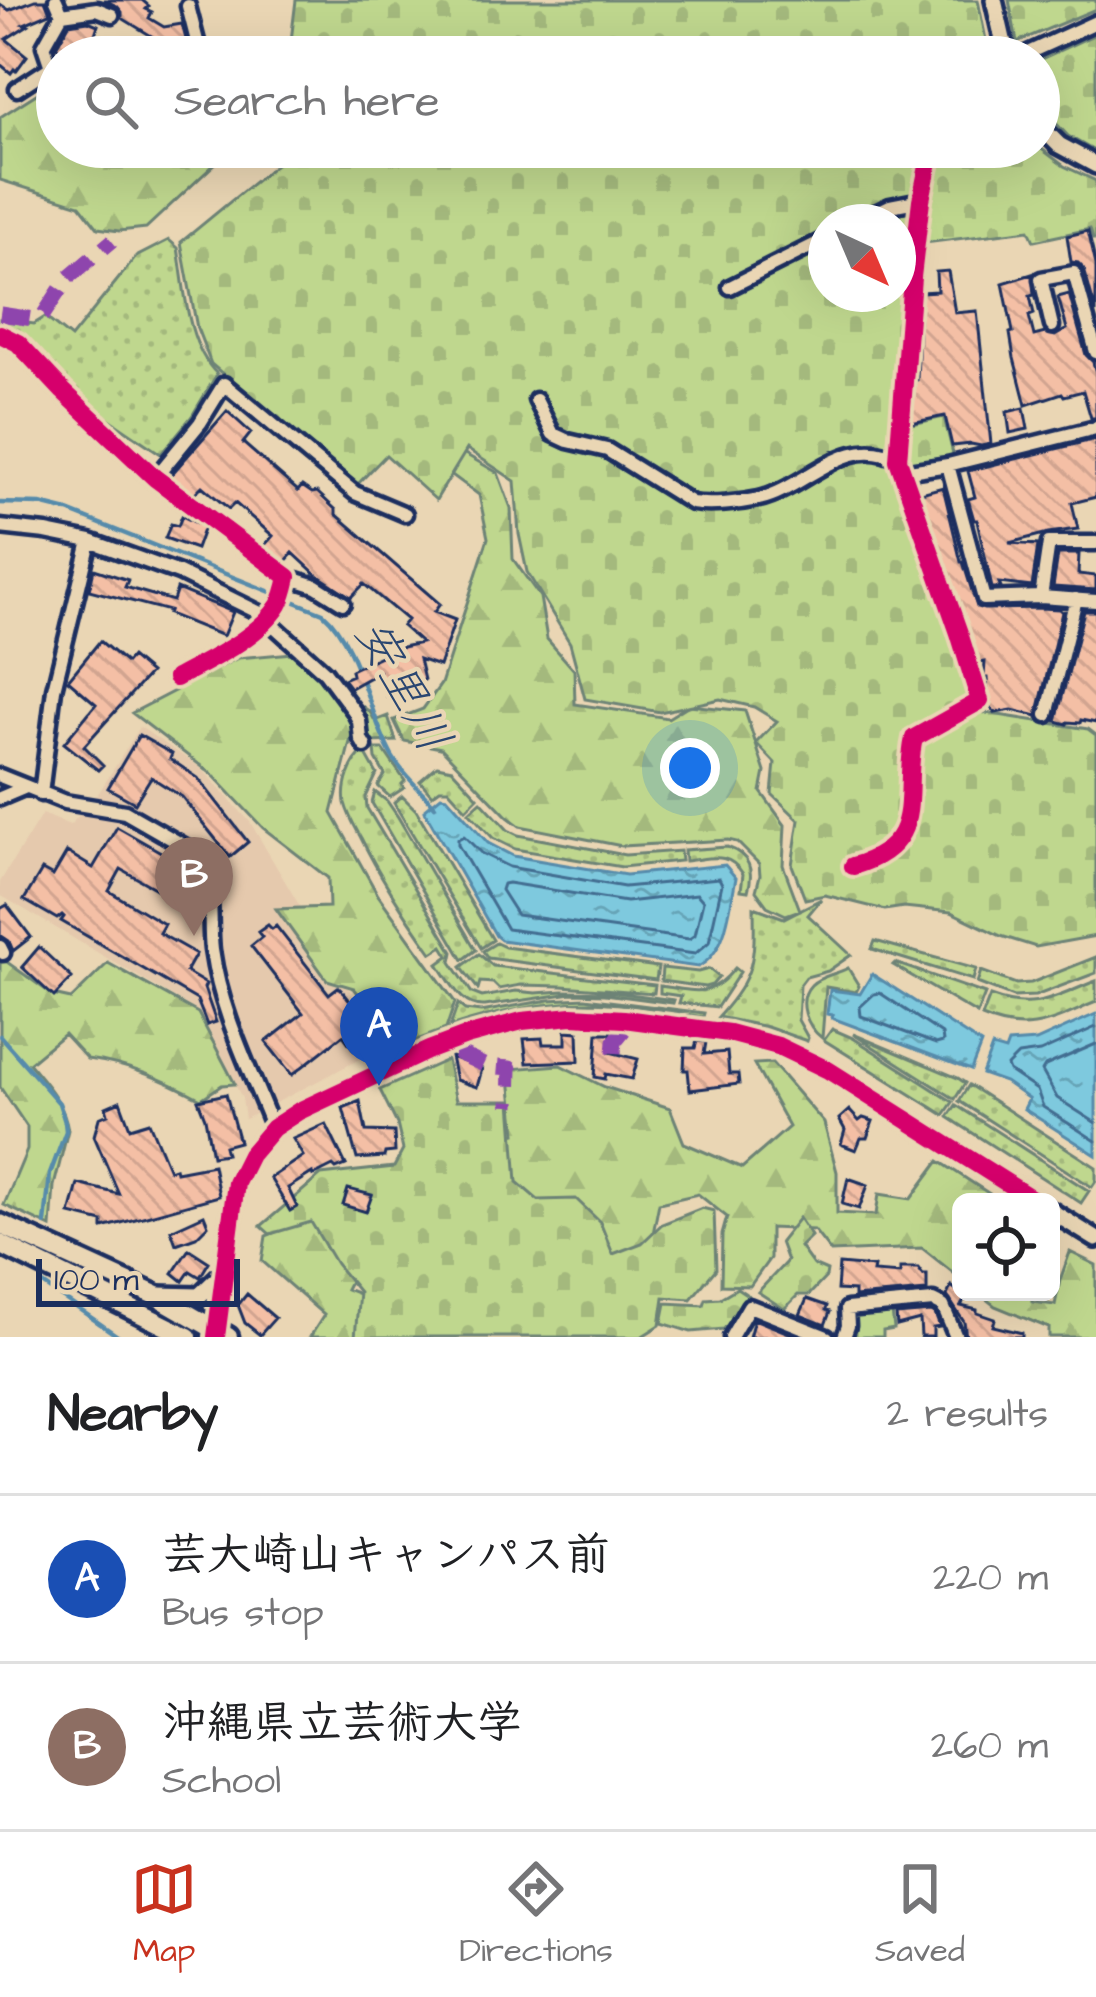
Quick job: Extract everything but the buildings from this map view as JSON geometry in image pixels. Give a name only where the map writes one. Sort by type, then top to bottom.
[{"type":"main road","points":[[0,1224],[155,1295],[220,1334]]},
{"type":"main road","points":[[0,1244],[188,1337]]},
{"type":"street","points":[[994,0],[1002,36]]},
{"type":"street","points":[[188,6],[196,36]]},
{"type":"street","points":[[48,36],[59,7],[98,9],[112,15]]},
{"type":"street","points":[[1060,38],[1096,22]]},
{"type":"street","points":[[17,88],[36,78]]},
{"type":"street","points":[[1060,146],[1096,165]]},
{"type":"street","points":[[853,866],[870,861],[900,838],[911,798],[914,738],[980,701],[901,466],[907,340],[928,168]]},
{"type":"street","points":[[900,204],[921,200]]},
{"type":"street","points":[[730,287],[808,248]]},
{"type":"street","points":[[1052,326],[1041,279],[1074,273],[1096,352]]},
{"type":"street","points":[[0,334],[18,343],[155,478],[285,588],[316,586],[343,603]]},
{"type":"street","points":[[155,478],[200,423],[224,384],[355,493],[405,514]]},
{"type":"street","points":[[536,400],[560,439],[607,450],[692,503],[707,506],[760,499],[855,452],[885,452],[901,466],[948,465],[1096,428]]},
{"type":"street","points":[[948,465],[984,599],[1096,601]]},
{"type":"street","points":[[0,527],[90,541],[179,573],[268,619],[325,673],[354,711],[365,746]]},
{"type":"street","points":[[41,794],[55,689],[90,541]]},
{"type":"street","points":[[1041,597],[1049,543],[1096,543]]},
{"type":"street","points":[[176,678],[268,619],[285,588]]},
{"type":"street","points":[[1047,715],[1076,599]]},
{"type":"street","points":[[0,776],[65,802],[125,812],[201,859],[207,870],[218,992],[273,1128]]},
{"type":"street","points":[[0,798],[26,787]]},
{"type":"street","points":[[220,1334],[222,1274],[236,1183],[250,1155],[273,1128],[298,1111],[466,1036],[508,1024],[572,1016],[752,1037],[801,1056],[1022,1193]]},
{"type":"street","points":[[1060,1216],[1096,1239]]},
{"type":"street","points":[[155,1295],[199,1296],[222,1274]]},
{"type":"street","points":[[844,1337],[847,1309],[933,1300],[943,1306],[956,1337]]},
{"type":"street","points":[[731,1337],[749,1306],[827,1337]]},
{"type":"shaded area","points":[[140,727],[201,768],[250,822],[383,1047],[245,1119],[242,1098],[197,1011],[0,895],[0,882],[42,814],[70,825],[98,794]]},
{"type":"green space","points":[[296,0],[978,0],[985,36],[292,36]]},
{"type":"green space","points":[[1009,0],[1096,0],[1096,9],[1031,36],[1016,36]]},
{"type":"green space","points":[[1096,34],[1096,152],[1060,127],[1060,50]]},
{"type":"green space","points":[[36,94],[36,168],[210,168],[146,228],[98,228],[80,205],[0,180],[0,117]]},
{"type":"green space","points":[[1060,163],[1096,181],[1096,239],[1090,229],[1034,241],[1029,230],[924,243],[936,168],[1060,168]]},
{"type":"green space","points":[[271,168],[923,168],[916,204],[808,204],[808,312],[905,312],[894,455],[979,712],[1088,729],[1096,735],[1096,936],[1036,947],[951,912],[885,910],[825,895],[805,899],[792,865],[799,820],[772,794],[775,763],[756,743],[777,721],[754,707],[720,699],[660,712],[585,699],[570,643],[527,572],[515,481],[467,449],[436,500],[386,455],[355,487],[211,364],[197,328],[181,242]]},
{"type":"green space","points":[[169,240],[178,248],[193,331],[217,374],[192,416],[161,454],[70,389],[26,343],[0,328],[0,319],[34,324],[45,317],[71,338],[136,257]]},
{"type":"green space","points":[[944,417],[954,458],[909,468],[904,461],[903,426]]},
{"type":"green space","points":[[435,437],[498,473],[511,508],[513,559],[540,597],[547,639],[574,670],[575,704],[668,718],[689,705],[745,711],[765,772],[761,792],[785,825],[783,865],[800,910],[786,915],[767,906],[756,891],[759,864],[737,842],[622,846],[520,826],[441,748],[404,741],[394,720],[423,709],[441,684],[488,538],[479,495],[441,467]]},
{"type":"green space","points":[[292,653],[352,714],[352,734],[332,813],[378,895],[455,1002],[446,1029],[399,1047],[354,988],[327,980],[276,909],[329,907],[328,878],[263,828],[213,775],[132,713],[238,658]]},
{"type":"green space","points":[[351,698],[375,721],[388,716],[396,741],[365,739]]},
{"type":"green space","points":[[375,749],[383,749],[405,781],[404,788],[390,797],[378,786],[385,775]]},
{"type":"green space","points":[[364,751],[377,774],[366,797],[367,808],[453,952],[451,962],[472,993],[482,997],[516,991],[614,992],[673,1003],[572,993],[485,1006],[469,1003],[438,964],[449,956],[443,946],[432,953],[385,882],[348,812],[346,781]]},
{"type":"green space","points":[[437,766],[452,769],[478,797],[466,809],[448,789],[432,795],[420,781]]},
{"type":"green space","points":[[375,792],[398,817],[476,950],[463,960],[372,803]]},
{"type":"green space","points":[[402,796],[416,810],[493,940],[481,948],[394,803]]},
{"type":"green space","points":[[481,801],[518,835],[625,855],[680,851],[681,861],[622,867],[515,849],[493,838],[469,812]]},
{"type":"green space","points":[[727,847],[748,864],[748,891],[741,890],[743,874],[731,862],[718,858],[685,861],[684,850]]},
{"type":"green space","points":[[821,899],[808,915],[851,955],[828,971],[806,977],[800,985],[798,1020],[807,1041],[718,1017],[750,966],[754,907],[784,918]]},
{"type":"green space","points":[[875,941],[976,969],[973,980],[872,949]]},
{"type":"green space","points":[[496,943],[658,967],[656,980],[488,958],[483,951]]},
{"type":"green space","points":[[479,954],[493,966],[655,985],[654,993],[562,986],[499,989],[480,982],[478,989],[461,967]]},
{"type":"green space","points":[[1096,957],[1096,973],[1035,996],[1013,997],[977,983],[981,971],[1016,984],[1031,983]]},
{"type":"green space","points":[[0,960],[53,995],[71,999],[108,963],[198,1013],[235,1084],[222,1085],[201,1099],[146,1074],[87,1059],[64,1034],[29,1063],[58,1102],[68,1130],[54,1186],[51,1227],[4,1205],[27,1150],[27,1127],[0,1087]]},
{"type":"green space","points":[[893,965],[985,994],[977,1014]]},
{"type":"green space","points":[[662,968],[709,969],[719,977],[705,987],[661,981]]},
{"type":"green space","points":[[735,968],[740,972],[717,1007],[679,1003],[681,996],[660,993],[660,986],[710,989]]},
{"type":"green space","points":[[848,968],[859,986],[856,992],[826,987],[822,1038],[805,1013],[804,998],[819,979]]},
{"type":"green space","points":[[1096,981],[1096,1002],[1054,1020],[1013,1026],[982,1017],[990,996],[1032,1003]]},
{"type":"green space","points":[[585,998],[704,1013],[703,1017],[572,1002],[519,1009],[450,1027],[458,1004],[481,1012]]},
{"type":"green space","points":[[832,1029],[953,1102],[944,1115],[824,1040]]},
{"type":"green space","points":[[853,1034],[958,1078],[965,1083],[955,1099]]},
{"type":"green space","points":[[447,1060],[456,1101],[511,1101],[517,1182],[538,1200],[576,1199],[600,1222],[613,1254],[642,1243],[662,1224],[702,1208],[714,1211],[716,1269],[691,1299],[664,1297],[660,1325],[641,1337],[355,1337],[359,1292],[311,1222],[270,1234],[261,1226],[321,1175],[394,1167],[403,1150],[397,1124],[380,1090]]},
{"type":"green space","points":[[772,1063],[824,1123],[837,1172],[837,1213],[876,1215],[879,1194],[911,1199],[939,1161],[988,1193],[952,1193],[952,1272],[922,1248],[831,1252],[814,1230],[770,1228],[770,1258],[750,1286],[721,1285],[727,1217],[698,1194],[659,1203],[650,1249],[401,1337],[310,1337],[324,1315],[262,1261],[266,1236],[322,1212],[326,1249],[355,1271],[346,1289],[377,1301],[489,1140],[516,1133],[509,1069],[560,1065],[605,1087],[670,1108],[684,1143],[742,1168],[789,1127],[754,1064]]},
{"type":"green space","points":[[969,1085],[1096,1167],[1092,1187],[959,1101]]},
{"type":"green space","points":[[956,1105],[1089,1191],[1081,1203],[948,1117]]},
{"type":"green space","points":[[799,1218],[811,1236],[800,1247],[813,1265],[827,1271],[809,1295],[798,1295],[784,1309],[758,1292],[787,1261],[780,1242]]},
{"type":"green space","points":[[1070,1252],[1096,1265],[1096,1337],[1049,1337],[1049,1328],[989,1301],[1055,1305],[1060,1301],[1060,1280]]},
{"type":"green space","points":[[737,1288],[749,1296],[724,1329],[691,1332],[662,1323],[666,1303],[704,1305],[706,1299],[720,1298]]},
{"type":"green space","points":[[892,1311],[894,1329],[883,1331],[883,1337],[849,1337],[855,1312]]},
{"type":"water","points":[[441,796],[488,843],[513,856],[626,875],[725,865],[736,878],[716,951],[698,967],[501,940],[424,810]]},
{"type":"water","points":[[872,974],[981,1044],[971,1070],[827,1014],[830,990],[860,994]]},
{"type":"water","points":[[1096,1014],[1096,1155],[1024,1109],[1029,1099],[1005,1082],[982,1074],[992,1047],[1005,1051],[1008,1043],[1036,1041]]},
{"type":"waterway","name":"安里川","points":[[0,503],[40,504],[68,511],[323,613],[345,642],[392,756],[435,806]]},
{"type":"waterway","name":"安里川","points":[[0,1036],[59,1103],[65,1122],[50,1174],[45,1224]]},
{"type":"waterway","name":"安里川","points":[[43,1284],[119,1337]]},
{"type":"marked path","points":[[0,314],[33,319],[44,314],[67,279],[112,241]]},
{"type":"marked path","points":[[614,1053],[615,1041],[624,1030]]},
{"type":"marked path","points":[[456,1052],[486,1066],[510,1068],[509,1106]]},
{"type":"cycle path","points":[[853,866],[893,845],[903,831],[914,738],[980,701],[898,460],[912,277],[928,168]]},
{"type":"cycle path","points":[[0,334],[18,343],[155,478],[288,577],[279,605],[259,627],[176,678]]},
{"type":"cycle path","points":[[216,1337],[236,1183],[250,1155],[273,1128],[429,1050],[522,1021],[572,1016],[624,1019],[729,1033],[778,1046],[828,1070],[1023,1193]]},
{"type":"place","name":"沖縄県立芸術大学","points":[[194,936]]},
{"type":"place","name":"芸大崎山キャンパス前","points":[[379,1086]]}]
